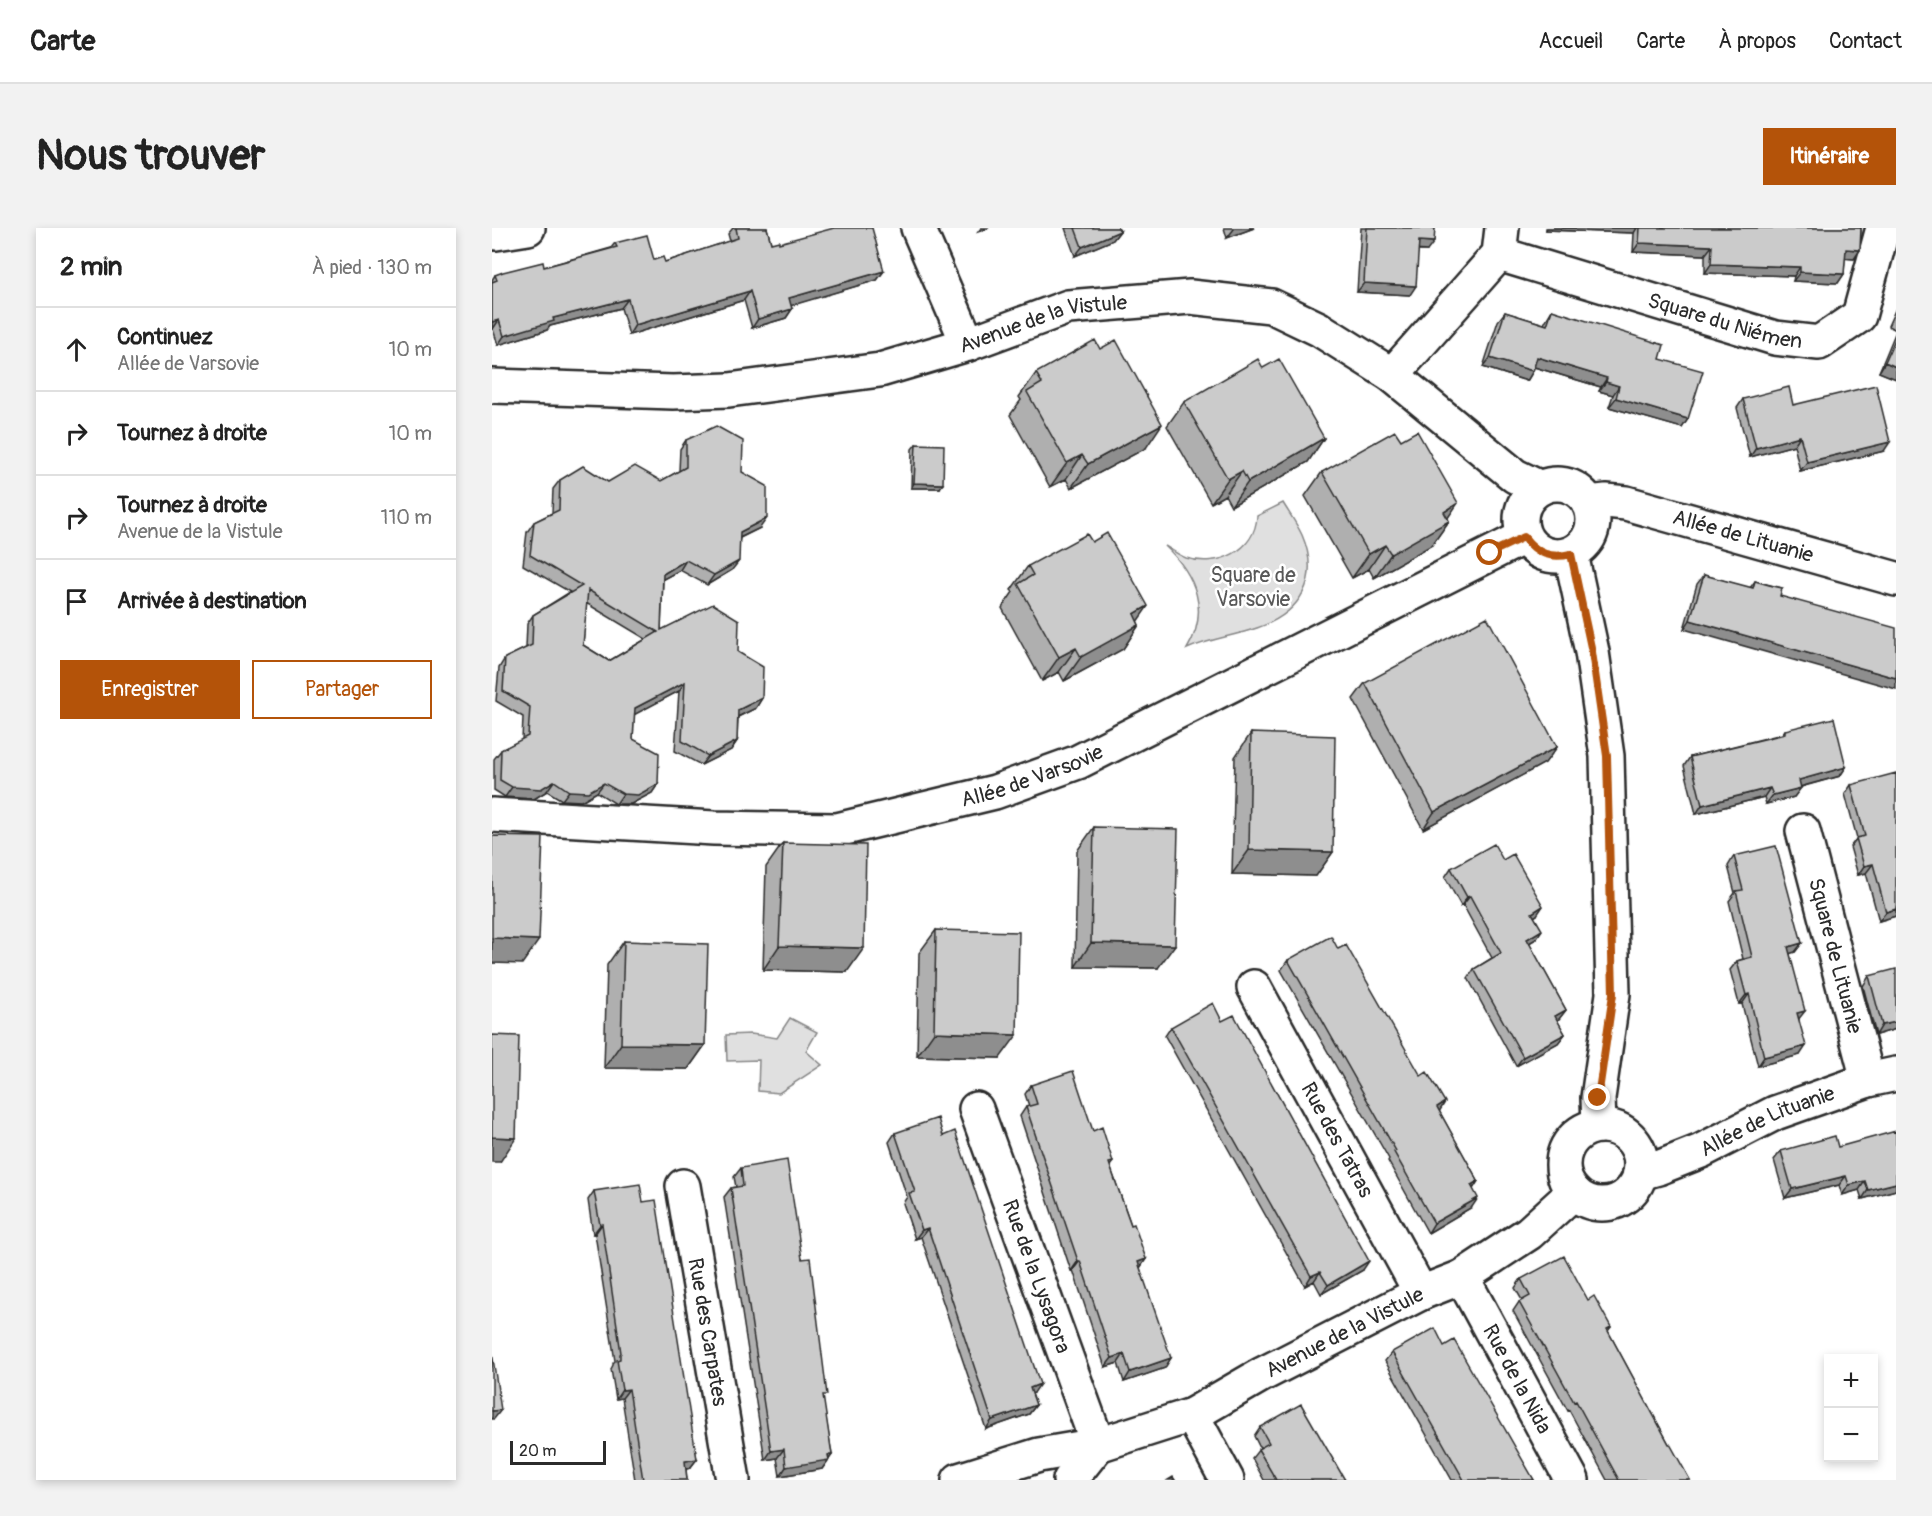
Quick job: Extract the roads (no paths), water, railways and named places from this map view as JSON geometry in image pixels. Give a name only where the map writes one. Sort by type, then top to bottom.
[{"type":"street","points":[[918,228],[968,344]]},
{"type":"street","name":"Square du Niémen","points":[[1500,241],[1775,338],[1819,343],[1859,316],[1883,228]]},
{"type":"street","points":[[1392,375],[1500,241]]},
{"type":"street","name":"Avenue de la Vistule","points":[[492,386],[674,392],[729,390],[880,370],[968,344],[1068,307],[1190,297],[1271,306],[1319,329],[1392,375],[1515,476],[1540,488]]},
{"type":"street","points":[[1562,485],[1572,488],[1589,503],[1592,526],[1588,538],[1571,554],[1550,556],[1539,552],[1524,537],[1521,515],[1524,504],[1530,495],[1540,488],[1562,485]]},
{"type":"street","name":"Allée de Lituanie","points":[[1589,503],[1606,501],[1626,503],[1896,579]]},
{"type":"street","name":"Allée de Varsovie","points":[[492,815],[714,828],[837,830],[995,792],[1078,762],[1524,537]]},
{"type":"street","points":[[1571,554],[1592,652],[1607,756],[1613,994],[1598,1098],[1599,1125]]},
{"type":"street","name":"Square de Lituanie","points":[[1803,831],[1882,1077]]},
{"type":"street","name":"Rue des Tatras","points":[[1254,987],[1421,1293]]},
{"type":"street","name":"Allée de Lituanie","points":[[1640,1173],[1701,1151],[1775,1113],[1882,1077]]},
{"type":"street","name":"Rue de la Lysagora","points":[[976,1109],[1098,1445]]},
{"type":"street","points":[[1599,1125],[1611,1126],[1632,1139],[1640,1155],[1640,1173],[1631,1190],[1616,1202],[1590,1203],[1574,1192],[1564,1177],[1563,1154],[1568,1143],[1576,1134],[1599,1125]]},
{"type":"street","name":"Rue des Carpates","points":[[683,1186],[733,1480]]},
{"type":"street","name":"Avenue de la Vistule","points":[[959,1480],[1039,1455],[1098,1445],[1192,1415],[1261,1375],[1421,1293],[1462,1276],[1529,1233],[1574,1192]]},
{"type":"street","name":"Rue de la Nida","points":[[1462,1276],[1572,1480]]},
{"type":"street","points":[[1192,1415],[1227,1480]]},
{"type":"street","points":[[1070,1480],[1098,1445]]},
{"type":"park label","name":"Square de Varsovie","points":[[1253,587]]}]
